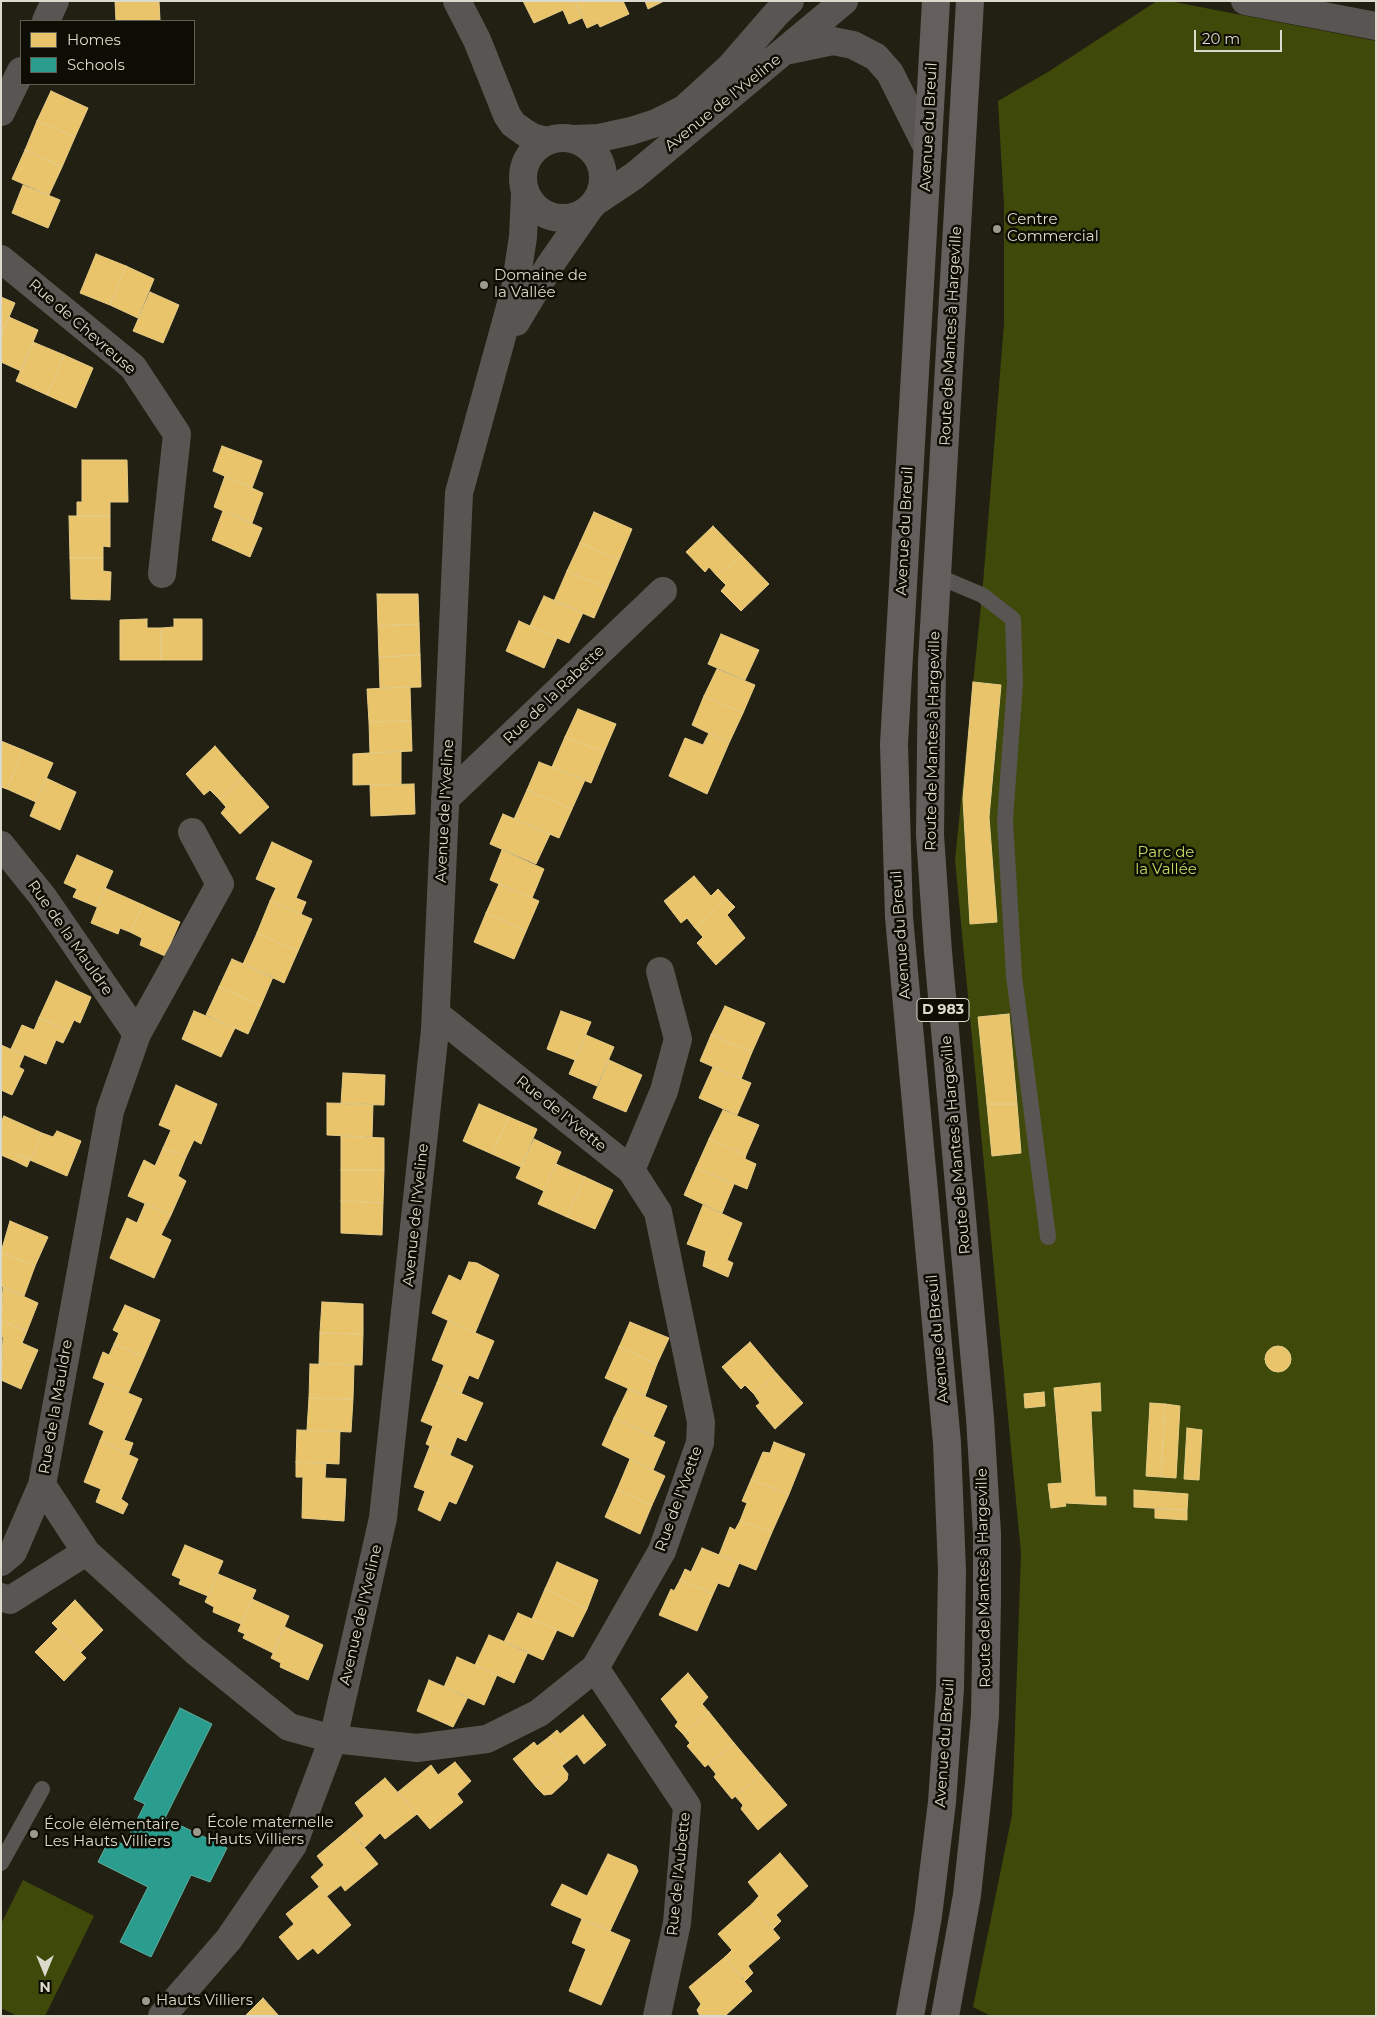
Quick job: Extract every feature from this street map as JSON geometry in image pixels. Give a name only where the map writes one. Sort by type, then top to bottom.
[{"type":"main road","name":"Avenue du Breuil","points":[[910,2016],[928,1916],[942,1802],[950,1688],[952,1571],[947,1443],[904,976],[896,857],[896,714],[936,1]]},
{"type":"main road","name":"Route de Mantes à Hargeville","points":[[945,2016],[967,1895],[980,1783],[985,1715],[988,1598],[987,1534],[980,1418],[932,883],[931,715],[970,1]]},
{"type":"street","points":[[46,20],[55,1]]},
{"type":"street","points":[[457,1],[513,124],[534,138],[584,144],[594,152],[601,163],[604,175],[602,188],[594,204],[578,216],[566,219],[554,218],[542,213],[532,204],[524,188],[505,124],[501,101]]},
{"type":"street","name":"Avenue de l'Yveline","points":[[560,140],[599,138],[631,130],[656,123],[684,109],[731,66],[776,13],[790,1]]},
{"type":"street","name":"Avenue de l'Yveline","points":[[494,360],[533,292],[594,204],[634,176],[844,1]]},
{"type":"street","points":[[1245,1],[1376,26]]},
{"type":"street","points":[[786,51],[833,41],[853,45],[876,57],[890,73],[928,149]]},
{"type":"street","points":[[1,112],[20,73]]},
{"type":"street","points":[[524,188],[523,168],[528,157],[537,147],[560,140]]},
{"type":"street","name":"Avenue de l'Yveline","points":[[162,2016],[229,1939],[293,1845],[333,1739],[383,1518],[408,1298],[436,1014],[459,493],[519,271],[524,188]]},
{"type":"street","name":"Rue de Chevreuse","points":[[1,259],[133,367],[177,434],[162,574]]},
{"type":"street","name":"Rue de la Rabette","points":[[446,798],[663,591]]},
{"type":"street","name":"Rue de la Mauldre","points":[[192,832],[220,884],[137,1034],[110,1111],[42,1484],[86,1552],[195,1651],[289,1726],[333,1739]]},
{"type":"street","name":"Rue de la Mauldre","points":[[1,845],[43,897],[137,1034]]},
{"type":"street","points":[[631,1170],[664,1091],[678,1039],[660,971]]},
{"type":"street","name":"Rue de l'Yvette","points":[[333,1739],[417,1748],[487,1739],[539,1713],[595,1668],[662,1551],[700,1443],[701,1422],[658,1212],[631,1170],[436,1014]]},
{"type":"street","points":[[1,1562],[13,1552],[42,1484]]},
{"type":"street","points":[[1,1597],[10,1600],[86,1552]]},
{"type":"street","name":"Rue de l'Aubette","points":[[595,1668],[687,1806],[676,1923],[657,2016]]},
{"type":"lane","points":[[938,576],[982,595],[1013,619],[1015,683],[1005,820],[1014,976],[1048,1237]]},
{"type":"lane","points":[[1,1863],[42,1789]]},
{"type":"green space","name":"Parc de la Vallée","points":[[1157,1],[1169,1],[1376,41],[1376,2016],[991,2016],[973,2007],[1012,1815],[1021,1553],[955,860],[982,596],[1004,324],[1004,205],[998,101],[1048,72]]},
{"type":"green space","points":[[23,1880],[94,1916],[45,2016],[17,2016],[1,2008],[1,1924]]},
{"type":"building: Homes","points":[[115,1],[159,1],[160,20],[116,20]]},
{"type":"building: Homes","points":[[523,1],[575,1],[582,18],[569,24],[563,10],[534,23]]},
{"type":"building: Homes","points":[[575,1],[623,1],[629,14],[600,27],[598,23],[587,28]]},
{"type":"building: Homes","points":[[645,1],[664,1],[648,9]]},
{"type":"building: Homes","points":[[51,91],[88,108],[75,137],[37,121]]},
{"type":"building: Homes","points":[[37,121],[75,137],[62,167],[25,150]]},
{"type":"building: Homes","points":[[25,150],[62,167],[49,195],[12,179]]},
{"type":"building: Homes","points":[[23,185],[60,200],[48,228],[12,213]]},
{"type":"building: Homes","points":[[96,254],[126,266],[110,305],[80,293]]},
{"type":"building: Homes","points":[[126,266],[154,279],[138,318],[110,305]]},
{"type":"building: Homes","points":[[150,292],[179,305],[163,343],[133,331]]},
{"type":"building: Homes","points":[[1,297],[15,303],[1,336]]},
{"type":"building: Homes","points":[[9,317],[38,330],[21,371],[1,362],[1,336]]},
{"type":"building: Homes","points":[[33,342],[64,355],[47,395],[16,381]]},
{"type":"building: Homes","points":[[64,355],[93,368],[76,408],[47,395]]},
{"type":"building: Homes","points":[[222,446],[262,461],[252,488],[213,471]]},
{"type":"building: Homes","points":[[82,460],[127,460],[128,502],[110,502],[110,516],[77,516],[77,502],[82,502]]},
{"type":"building: Homes","points":[[225,476],[263,493],[252,523],[214,507]]},
{"type":"building: Homes","points":[[223,511],[262,528],[250,557],[212,540]]},
{"type":"building: Homes","points":[[594,512],[632,529],[619,560],[580,543]]},
{"type":"building: Homes","points":[[69,516],[110,516],[110,547],[103,546],[103,558],[70,558]]},
{"type":"building: Homes","points":[[713,526],[742,556],[717,576],[709,567],[705,572],[686,552]]},
{"type":"building: Homes","points":[[580,543],[619,560],[607,588],[567,571]]},
{"type":"building: Homes","points":[[742,556],[769,584],[741,611],[721,591],[726,585],[717,576]]},
{"type":"building: Homes","points":[[70,558],[103,558],[103,571],[111,572],[110,600],[71,599]]},
{"type":"building: Homes","points":[[567,571],[607,588],[594,618],[554,601]]},
{"type":"building: Homes","points":[[377,594],[418,594],[419,624],[378,626]]},
{"type":"building: Homes","points":[[544,596],[583,613],[569,643],[530,626]]},
{"type":"building: Homes","points":[[147,619],[147,628],[161,628],[161,660],[120,660],[120,620]]},
{"type":"building: Homes","points":[[174,619],[202,619],[202,660],[161,660],[161,628],[174,627]]},
{"type":"building: Homes","points":[[519,621],[557,638],[544,668],[506,651]]},
{"type":"building: Homes","points":[[419,624],[420,655],[379,657],[378,626]]},
{"type":"building: Homes","points":[[721,634],[759,650],[745,680],[708,664]]},
{"type":"building: Homes","points":[[420,655],[421,687],[380,688],[379,657]]},
{"type":"building: Homes","points":[[717,669],[755,685],[743,713],[704,696]]},
{"type":"building: Homes","points":[[973,682],[1001,685],[989,817],[997,922],[970,924],[963,799]]},
{"type":"building: Homes","points":[[410,687],[411,721],[369,722],[367,689]]},
{"type":"building: Homes","points":[[704,696],[743,713],[729,743],[692,725]]},
{"type":"building: Homes","points":[[578,709],[616,724],[604,752],[565,737]]},
{"type":"building: Homes","points":[[411,721],[412,751],[370,753],[369,722]]},
{"type":"building: Homes","points":[[709,733],[729,743],[707,794],[669,776],[685,738],[703,745]]},
{"type":"building: Homes","points":[[565,737],[604,752],[591,783],[552,767]]},
{"type":"building: Homes","points":[[1,741],[23,750],[7,789],[1,787]]},
{"type":"building: Homes","points":[[215,746],[243,778],[219,799],[210,790],[204,795],[186,774]]},
{"type":"building: Homes","points":[[23,750],[53,763],[36,802],[7,789]]},
{"type":"building: Homes","points":[[401,751],[401,784],[353,785],[353,754]]},
{"type":"building: Homes","points":[[539,762],[585,780],[572,809],[527,790]]},
{"type":"building: Homes","points":[[46,778],[76,792],[60,830],[30,816]]},
{"type":"building: Homes","points":[[243,778],[269,807],[240,834],[221,813],[226,807],[219,799]]},
{"type":"building: Homes","points":[[414,784],[415,814],[371,816],[370,785]]},
{"type":"building: Homes","points":[[527,790],[572,809],[559,838],[514,819]]},
{"type":"building: Homes","points":[[503,814],[550,834],[536,864],[490,844]]},
{"type":"building: Homes","points":[[272,842],[312,861],[296,898],[306,902],[301,914],[270,901],[276,888],[256,879]]},
{"type":"building: Homes","points":[[502,850],[544,869],[532,898],[490,880]]},
{"type":"building: Homes","points":[[77,855],[113,871],[97,907],[73,897],[77,889],[64,883]]},
{"type":"building: Homes","points":[[694,876],[711,896],[718,889],[727,899],[695,928],[687,918],[681,923],[664,901]]},
{"type":"building: Homes","points":[[499,884],[539,901],[526,931],[486,913]]},
{"type":"building: Homes","points":[[105,888],[143,905],[130,932],[120,928],[118,934],[91,923]]},
{"type":"building: Homes","points":[[727,899],[735,907],[727,915],[745,938],[716,965],[697,943],[703,937],[695,928]]},
{"type":"building: Homes","points":[[270,901],[312,919],[298,951],[257,933]]},
{"type":"building: Homes","points":[[143,905],[180,922],[165,956],[140,945],[142,938],[130,932]]},
{"type":"building: Homes","points":[[486,913],[526,931],[514,959],[474,942]]},
{"type":"building: Homes","points":[[257,933],[298,951],[284,983],[243,964]]},
{"type":"building: Homes","points":[[232,959],[273,977],[261,1005],[219,987]]},
{"type":"building: Homes","points":[[56,981],[91,997],[80,1023],[74,1020],[69,1031],[39,1018]]},
{"type":"building: Homes","points":[[219,987],[261,1005],[248,1034],[206,1015]]},
{"type":"building: Homes","points":[[725,1006],[765,1023],[752,1052],[711,1035]]},
{"type":"building: Homes","points":[[194,1011],[235,1028],[221,1057],[182,1039]]},
{"type":"building: Homes","points":[[561,1011],[591,1022],[575,1060],[547,1049]]},
{"type":"building: Homes","points":[[1009,1014],[1017,1104],[987,1104],[978,1017]]},
{"type":"building: Homes","points":[[39,1018],[69,1031],[63,1043],[56,1040],[46,1064],[11,1049],[22,1025],[34,1030]]},
{"type":"building: Homes","points":[[586,1035],[614,1047],[597,1086],[569,1074]]},
{"type":"building: Homes","points":[[711,1035],[752,1052],[741,1079],[700,1061]]},
{"type":"building: Homes","points":[[1,1045],[24,1055],[19,1067],[24,1070],[12,1095],[1,1090]]},
{"type":"building: Homes","points":[[609,1060],[642,1075],[626,1112],[593,1098]]},
{"type":"building: Homes","points":[[713,1067],[751,1083],[737,1115],[699,1098]]},
{"type":"building: Homes","points":[[343,1073],[385,1075],[384,1105],[341,1104]]},
{"type":"building: Homes","points":[[176,1085],[217,1104],[201,1144],[194,1140],[186,1157],[163,1148],[171,1130],[159,1125]]},
{"type":"building: Homes","points":[[327,1103],[373,1104],[372,1137],[327,1135]]},
{"type":"building: Homes","points":[[479,1104],[509,1117],[492,1154],[463,1141]]},
{"type":"building: Homes","points":[[987,1104],[1017,1104],[1021,1153],[992,1156]]},
{"type":"building: Homes","points":[[723,1110],[759,1125],[746,1155],[709,1139]]},
{"type":"building: Homes","points":[[4,1116],[42,1133],[30,1160],[18,1155],[15,1161],[1,1155],[1,1122]]},
{"type":"building: Homes","points":[[509,1117],[537,1129],[521,1167],[492,1154]]},
{"type":"building: Homes","points":[[57,1131],[81,1141],[67,1176],[30,1160],[42,1133],[53,1137]]},
{"type":"building: Homes","points":[[341,1136],[384,1138],[384,1170],[341,1170]]},
{"type":"building: Homes","points":[[534,1139],[561,1152],[544,1191],[516,1178]]},
{"type":"building: Homes","points":[[709,1139],[746,1155],[745,1159],[756,1164],[747,1189],[696,1168]]},
{"type":"building: Homes","points":[[163,1148],[186,1157],[178,1176],[186,1181],[171,1215],[128,1196],[144,1160],[155,1166]]},
{"type":"building: Homes","points":[[18,1155],[30,1160],[27,1167],[15,1161]]},
{"type":"building: Homes","points":[[556,1164],[585,1177],[567,1217],[538,1204]]},
{"type":"building: Homes","points":[[696,1168],[734,1184],[722,1213],[684,1195]]},
{"type":"building: Homes","points":[[341,1170],[384,1170],[383,1203],[341,1201]]},
{"type":"building: Homes","points":[[585,1177],[613,1190],[595,1229],[567,1217]]},
{"type":"building: Homes","points":[[341,1201],[383,1203],[382,1235],[341,1233]]},
{"type":"building: Homes","points":[[145,1204],[171,1215],[161,1235],[171,1240],[154,1278],[110,1258],[127,1218],[137,1223]]},
{"type":"building: Homes","points":[[703,1205],[742,1223],[727,1260],[733,1263],[728,1277],[703,1266],[706,1251],[687,1244]]},
{"type":"building: Homes","points":[[10,1221],[48,1237],[35,1266],[1,1252]]},
{"type":"building: Homes","points":[[1,1252],[35,1266],[24,1296],[1,1286]]},
{"type":"building: Homes","points":[[469,1262],[477,1263],[499,1275],[475,1333],[432,1313],[449,1275],[461,1281]]},
{"type":"building: Homes","points":[[3,1287],[38,1303],[27,1331],[1,1321]]},
{"type":"building: Homes","points":[[322,1302],[363,1304],[363,1334],[320,1333]]},
{"type":"building: Homes","points":[[125,1305],[160,1320],[144,1357],[114,1344],[119,1333],[113,1330]]},
{"type":"building: Homes","points":[[1,1321],[27,1331],[22,1343],[38,1350],[21,1389],[1,1380],[3,1337],[1,1336]]},
{"type":"building: Homes","points":[[448,1321],[494,1341],[478,1379],[469,1375],[461,1394],[437,1383],[444,1365],[432,1360]]},
{"type":"building: Homes","points":[[630,1322],[669,1338],[657,1364],[619,1347]]},
{"type":"building: Homes","points":[[320,1333],[363,1334],[362,1365],[319,1364]]},
{"type":"building: Homes","points":[[750,1342],[777,1374],[754,1394],[745,1385],[741,1389],[722,1367]]},
{"type":"building: Homes","points":[[114,1344],[144,1357],[128,1393],[93,1378],[103,1352],[109,1355]]},
{"type":"building: Homes","points":[[1278,1346],[1287,1350],[1291,1359],[1287,1368],[1278,1372],[1269,1368],[1265,1359],[1269,1350]]},
{"type":"building: Homes","points":[[619,1347],[657,1364],[645,1396],[605,1378]]},
{"type":"building: Homes","points":[[310,1364],[354,1365],[353,1399],[309,1398]]},
{"type":"building: Homes","points":[[777,1374],[803,1403],[775,1429],[756,1406],[760,1403],[754,1394]]},
{"type":"building: Homes","points":[[105,1383],[142,1399],[124,1440],[133,1443],[129,1454],[100,1441],[104,1431],[89,1424]]},
{"type":"building: Homes","points":[[437,1383],[483,1403],[466,1441],[457,1437],[450,1455],[426,1444],[433,1426],[421,1421]]},
{"type":"building: Homes","points":[[1100,1383],[1101,1411],[1091,1411],[1095,1497],[1106,1497],[1106,1505],[1065,1503],[1066,1506],[1051,1508],[1048,1484],[1062,1483],[1054,1388]]},
{"type":"building: Homes","points":[[628,1389],[667,1406],[653,1437],[614,1418]]},
{"type":"building: Homes","points":[[1044,1392],[1045,1406],[1025,1408],[1024,1394]]},
{"type":"building: Homes","points":[[309,1398],[353,1399],[351,1432],[307,1430]]},
{"type":"building: Homes","points":[[1150,1403],[1165,1404],[1161,1477],[1146,1476]]},
{"type":"building: Homes","points":[[1165,1404],[1180,1406],[1176,1478],[1161,1477]]},
{"type":"building: Homes","points":[[614,1418],[665,1442],[653,1470],[602,1445]]},
{"type":"building: Homes","points":[[1187,1428],[1202,1430],[1199,1480],[1184,1479]]},
{"type":"building: Homes","points":[[297,1430],[340,1431],[339,1464],[296,1462]]},
{"type":"building: Homes","points":[[100,1441],[138,1459],[121,1499],[128,1504],[123,1514],[96,1502],[101,1489],[84,1482]]},
{"type":"building: Homes","points":[[774,1442],[805,1454],[789,1494],[751,1480],[763,1452],[770,1453]]},
{"type":"building: Homes","points":[[430,1446],[473,1466],[456,1504],[449,1501],[440,1521],[418,1510],[425,1491],[414,1487]]},
{"type":"building: Homes","points":[[630,1459],[665,1476],[652,1505],[617,1490]]},
{"type":"building: Homes","points":[[296,1462],[326,1463],[325,1478],[346,1479],[344,1521],[302,1518],[303,1477],[296,1477]]},
{"type":"building: Homes","points":[[751,1480],[789,1494],[772,1532],[740,1521],[747,1503],[742,1501]]},
{"type":"building: Homes","points":[[617,1490],[652,1505],[640,1534],[605,1517]]},
{"type":"building: Homes","points":[[1134,1490],[1188,1494],[1187,1510],[1134,1507]]},
{"type":"building: Homes","points":[[1155,1509],[1187,1510],[1187,1520],[1155,1518]]},
{"type":"building: Homes","points":[[740,1521],[772,1532],[756,1570],[719,1555],[730,1527],[735,1530]]},
{"type":"building: Homes","points":[[185,1545],[223,1561],[208,1596],[179,1584],[181,1579],[172,1575]]},
{"type":"building: Homes","points":[[702,1548],[739,1563],[729,1587],[718,1583],[713,1594],[680,1580],[685,1569],[691,1572]]},
{"type":"building: Homes","points":[[557,1562],[598,1580],[587,1609],[545,1589]]},
{"type":"building: Homes","points":[[218,1574],[256,1590],[241,1624],[213,1612],[214,1607],[205,1602]]},
{"type":"building: Homes","points":[[680,1580],[713,1594],[697,1631],[659,1615],[671,1589],[674,1591]]},
{"type":"building: Homes","points":[[545,1589],[587,1609],[573,1637],[532,1619]]},
{"type":"building: Homes","points":[[252,1599],[289,1616],[273,1653],[243,1638],[245,1634],[238,1631]]},
{"type":"building: Homes","points":[[75,1600],[103,1630],[81,1652],[52,1623]]},
{"type":"building: Homes","points":[[518,1613],[557,1630],[543,1660],[504,1642]]},
{"type":"building: Homes","points":[[285,1627],[323,1645],[308,1680],[280,1667],[281,1663],[271,1658]]},
{"type":"building: Homes","points":[[58,1629],[86,1658],[64,1681],[35,1652]]},
{"type":"building: Homes","points":[[489,1635],[528,1652],[514,1683],[475,1665]]},
{"type":"building: Homes","points":[[457,1657],[497,1675],[484,1705],[444,1687]]},
{"type":"building: Homes","points":[[688,1673],[708,1697],[702,1704],[709,1712],[683,1734],[675,1726],[678,1722],[661,1699]]},
{"type":"building: Homes","points":[[429,1680],[468,1697],[453,1727],[417,1711]]},
{"type":"building: Homes","points":[[709,1712],[734,1743],[705,1767],[687,1746],[690,1743],[683,1734]]},
{"type":"building: Homes","points":[[583,1715],[606,1745],[584,1764],[577,1754],[568,1761],[549,1737],[557,1730],[560,1734]]},
{"type":"building: Homes","points":[[549,1737],[568,1761],[536,1787],[513,1759],[534,1742],[537,1746]]},
{"type":"building: Homes","points":[[734,1743],[761,1775],[732,1799],[714,1777],[716,1774],[708,1764]]},
{"type":"building: Homes","points":[[455,1762],[471,1781],[457,1794],[463,1802],[430,1829],[398,1792],[431,1765],[438,1775]]},
{"type":"building: Homes","points":[[562,1766],[568,1774],[567,1780],[552,1794],[544,1795],[536,1787]]},
{"type":"building: Homes","points":[[761,1775],[787,1805],[758,1830],[741,1809],[743,1805],[735,1796]]},
{"type":"building: Homes","points":[[385,1778],[417,1814],[385,1839],[380,1833],[365,1847],[349,1829],[364,1816],[355,1803]]},
{"type":"building: Homes","points":[[349,1829],[378,1864],[345,1891],[341,1885],[327,1896],[311,1877],[324,1865],[317,1856]]},
{"type":"building: Homes","points":[[780,1853],[808,1886],[776,1915],[781,1921],[773,1929],[752,1904],[759,1896],[748,1882]]},
{"type":"building: Homes","points":[[608,1854],[636,1866],[638,1871],[610,1931],[551,1905],[562,1884],[587,1896]]},
{"type":"building: Homes","points":[[319,1887],[351,1925],[318,1954],[313,1948],[298,1960],[279,1937],[294,1924],[286,1914]]},
{"type":"building: Homes","points":[[752,1904],[780,1938],[748,1966],[753,1973],[745,1981],[725,1957],[732,1950],[718,1934]]},
{"type":"building: Homes","points":[[582,1919],[630,1940],[601,2005],[569,1991],[586,1949],[572,1943]]},
{"type":"building: Homes","points":[[725,1957],[752,1991],[725,2016],[700,2016],[697,2010],[701,2004],[689,1987]]},
{"type":"building: Homes","points":[[263,1998],[279,2016],[245,2016]]},
{"type":"building: Schools","points":[[180,1708],[212,1724],[165,1818],[227,1848],[210,1882],[191,1875],[151,1957],[120,1942],[148,1887],[98,1862],[110,1838],[124,1845],[145,1804],[134,1799]]},
{"type":"place","name":"Centre Commercial","points":[[997,229]]},
{"type":"place","name":"Domaine de la Vallée","points":[[484,285]]},
{"type":"place","name":"École maternelle Hauts Villiers","points":[[197,1832]]},
{"type":"place","name":"École élémentaire Les Hauts Villiers","points":[[34,1834]]},
{"type":"place","name":"Hauts Villiers","points":[[146,2001]]}]
